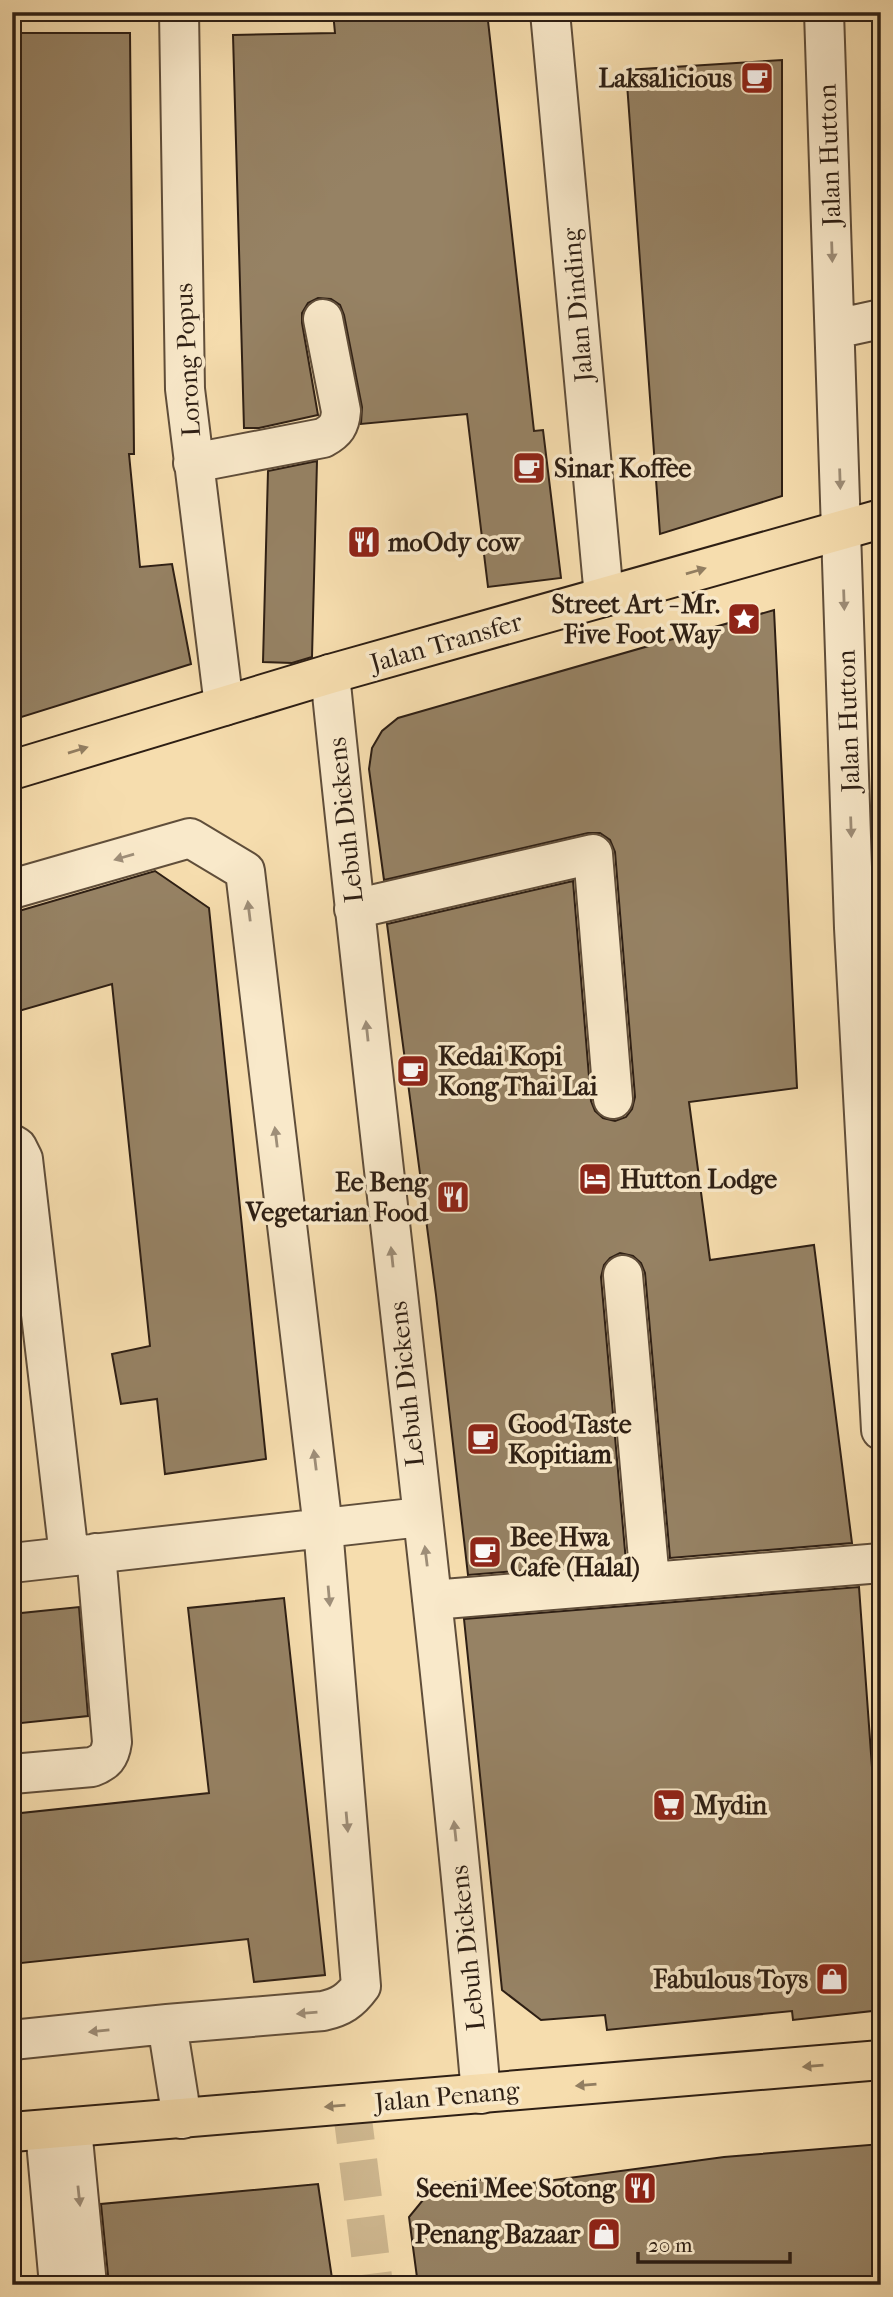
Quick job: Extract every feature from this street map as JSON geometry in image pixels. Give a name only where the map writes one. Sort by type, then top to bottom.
[{"type":"main road","name":"Jalan Transfer","points":[[12,770],[330,674],[881,519]]},
{"type":"main road","name":"Jalan Penang","points":[[43,2130],[881,2060]]},
{"type":"street","name":"Lorong Popus","points":[[179,12],[185,389],[224,706]]},
{"type":"street","name":"Jalan Dinding","points":[[550,12],[604,597]]},
{"type":"street","name":"Jalan Hutton","points":[[824,12],[842,531],[867,926],[881,1430]]},
{"type":"street","points":[[193,463],[323,438],[334,432],[340,423],[341,411],[323,318]]},
{"type":"street","points":[[835,329],[881,319]]},
{"type":"street","name":"Lebuh Dickens","points":[[330,674],[432,1600],[481,2094]]},
{"type":"street","points":[[12,889],[190,838],[245,871],[323,1528],[361,1986],[352,1999],[340,2007],[323,2011],[12,2040]]},
{"type":"street","points":[[354,909],[593,854],[613,1099]]},
{"type":"street","points":[[12,1144],[17,1147],[23,1159],[112,1742],[110,1754],[103,1763],[92,1767],[12,1774]]},
{"type":"street","points":[[623,1275],[650,1581]]},
{"type":"street","points":[[12,1563],[421,1517]]},
{"type":"street","points":[[432,1600],[881,1563]]},
{"type":"street","points":[[167,2024],[182,2119]]},
{"type":"street","points":[[43,2130],[59,2285]]},
{"type":"street","points":[[43,2130],[87,2285]]},
{"type":"building","points":[[333,12],[487,12],[534,431],[543,430],[561,578],[488,587],[467,414],[361,424],[362,407],[344,315],[340,305],[331,299],[318,298],[308,303],[302,313],[318,415],[259,428],[244,428],[233,35],[335,33]]},
{"type":"building","points":[[12,33],[130,33],[134,454],[129,454],[140,567],[172,564],[191,664],[12,720]]},
{"type":"building","points":[[782,60],[782,496],[660,534],[626,70]]},
{"type":"building","points":[[317,461],[312,657],[292,663],[263,662],[268,471]]},
{"type":"building","points":[[774,610],[797,1088],[689,1102],[710,1260],[814,1245],[852,1543],[670,1558],[645,1273],[641,1263],[633,1256],[620,1253],[604,1265],[601,1277],[626,1562],[468,1575],[436,1295],[387,924],[573,881],[591,1101],[595,1111],[603,1118],[615,1121],[626,1117],[632,1109],[635,1097],[615,852],[610,840],[600,833],[588,833],[384,880],[369,769],[372,748],[382,731],[398,718]]},
{"type":"building","points":[[155,871],[209,908],[266,1459],[165,1474],[157,1399],[121,1404],[112,1354],[150,1346],[112,984],[12,1013],[12,913]]},
{"type":"building","points":[[859,1587],[881,1892],[881,2010],[793,2020],[792,2011],[607,2030],[605,2015],[541,2020],[502,1990],[464,1619]]},
{"type":"building","points":[[284,1598],[325,1975],[254,1982],[248,1939],[12,1964],[12,1814],[209,1793],[188,1608]]},
{"type":"building","points":[[79,1607],[88,1716],[12,1724],[12,1614]]},
{"type":"building","points":[[881,2144],[881,2285],[418,2285],[409,2217],[436,2184],[508,2177],[510,2186],[724,2157]]},
{"type":"building","points":[[318,2184],[333,2285],[109,2285],[101,2204]]},
{"type":"tunnel","points":[[351,2104],[374,2285]]},
{"type":"place","name":"Laksalicious","points":[[757,78]]},
{"type":"place","name":"Sinar Koffee","points":[[529,468]]},
{"type":"place","name":"moOdy cow","points":[[364,542]]},
{"type":"place","name":"Street Art - Mr. Five Foot Way","points":[[744,619]]},
{"type":"place","name":"Kedai Kopi Kong Thai Lai","points":[[413,1071]]},
{"type":"place","name":"Hutton Lodge","points":[[595,1179]]},
{"type":"place","name":"Ee Beng Vegetarian Food","points":[[453,1197]]},
{"type":"place","name":"Good Taste Kopitiam","points":[[483,1439]]},
{"type":"place","name":"Bee Hwa Cafe (Halal)","points":[[485,1552]]},
{"type":"place","name":"Mydin","points":[[669,1805]]},
{"type":"place","name":"Fabulous Toys","points":[[832,1979]]},
{"type":"place","name":"Seeni Mee Sotong","points":[[640,2188]]},
{"type":"place","name":"Penang Bazaar","points":[[604,2234]]}]
